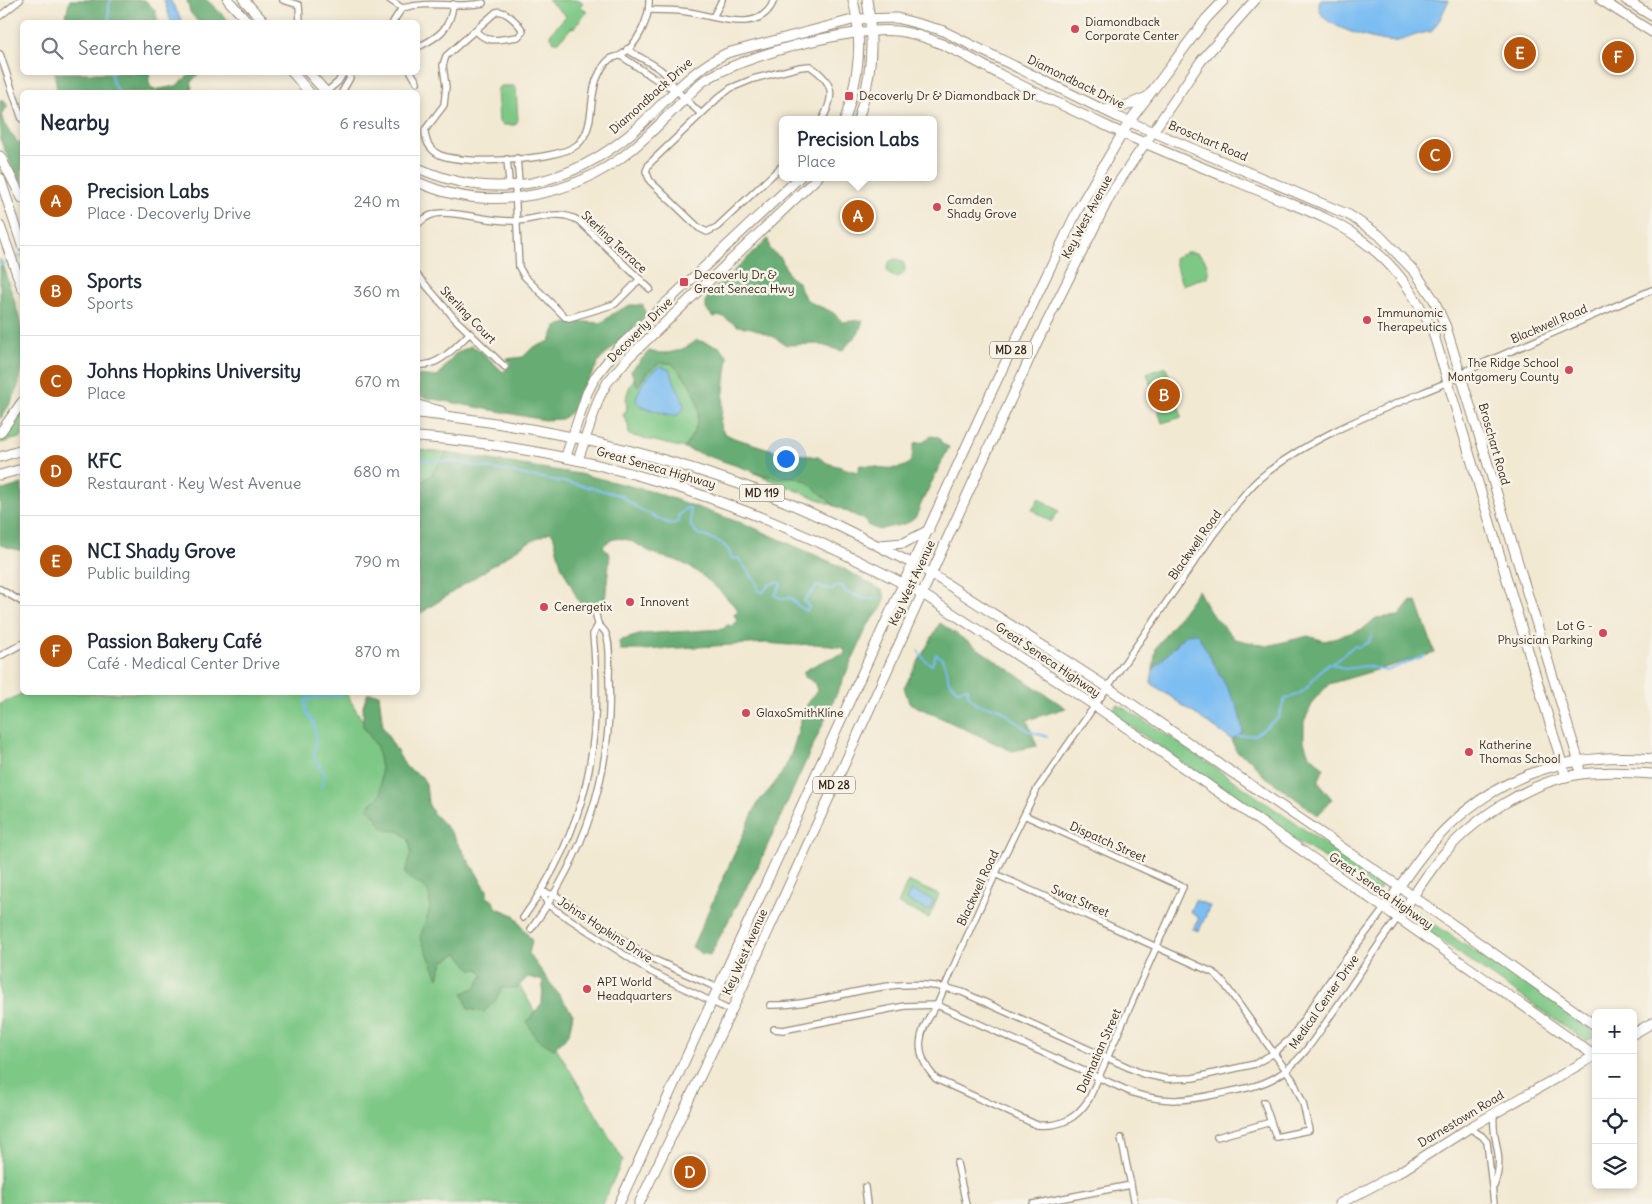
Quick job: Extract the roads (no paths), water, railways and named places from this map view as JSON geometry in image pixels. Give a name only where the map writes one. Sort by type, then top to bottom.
[{"type":"main road","points":[[228,0],[246,20]]},
{"type":"main road","points":[[244,0],[262,20]]},
{"type":"main road","points":[[845,116],[859,68],[860,50],[852,0]]},
{"type":"main road","points":[[859,116],[871,70],[871,31],[867,0]]},
{"type":"main road","name":"Key West Avenue","points":[[619,1204],[1077,211],[1129,122],[1206,19],[1224,0]]},
{"type":"main road","name":"Key West Avenue","points":[[639,1204],[738,997],[1038,340],[1112,192],[1152,130],[1201,61],[1255,0]]},
{"type":"main road","points":[[1601,0],[1652,32]]},
{"type":"main road","points":[[1626,0],[1652,16]]},
{"type":"main road","name":"Diamondback Drive","points":[[420,169],[453,180],[514,187],[552,179],[591,162],[635,129],[675,89],[708,62],[727,54],[856,19],[869,18],[897,18],[941,30],[1129,122],[1152,130]]},
{"type":"main road","name":"Diamondback Drive","points":[[420,183],[449,192],[480,198],[515,198],[552,192],[598,173],[619,159],[643,139],[702,82],[733,65],[857,32],[871,31],[896,31],[935,41],[1144,142]]},
{"type":"main road","points":[[295,75],[307,90]]},
{"type":"main road","points":[[311,75],[324,90]]},
{"type":"main road","points":[[1104,110],[1125,106],[1147,97]]},
{"type":"main road","name":"Broschart Road","points":[[1152,130],[1341,210],[1378,235],[1415,272],[1427,288],[1446,327],[1462,376],[1519,572],[1578,759],[1580,774]]},
{"type":"main road","name":"Broschart Road","points":[[1144,142],[1333,222],[1370,246],[1405,280],[1415,295],[1433,332],[1566,777]]},
{"type":"main road","points":[[0,156],[20,194]]},
{"type":"main road","points":[[0,178],[20,239]]},
{"type":"main road","name":"Decoverly Drive","points":[[566,456],[578,415],[596,376],[618,348],[796,181]]},
{"type":"main road","name":"Decoverly Drive","points":[[578,460],[583,440],[606,383],[627,359],[814,181]]},
{"type":"main road","points":[[0,226],[20,282]]},
{"type":"main road","points":[[0,433],[20,405]]},
{"type":"main road","points":[[420,406],[463,418]]},
{"type":"main road","name":"Great Seneca Highway","points":[[420,413],[463,418],[583,440],[651,455],[722,478],[818,516],[880,546],[930,573],[1107,687],[1413,896],[1592,1023]]},
{"type":"main road","name":"Great Seneca Highway","points":[[420,437],[465,440],[566,456],[665,482],[718,499],[823,542],[904,583],[1094,705],[1594,1054]]},
{"type":"main road","points":[[0,457],[20,451]]},
{"type":"main road","points":[[0,475],[20,470]]},
{"type":"main road","points":[[880,546],[904,543],[929,530]]},
{"type":"main road","name":"Medical Center Drive","points":[[1384,909],[1437,837],[1485,796],[1546,767],[1578,759],[1633,757],[1652,759]]},
{"type":"main road","name":"Medical Center Drive","points":[[1398,918],[1442,855],[1478,822],[1512,799],[1566,777],[1580,774],[1632,772],[1652,774]]},
{"type":"main road","points":[[1637,1032],[1652,1023]]},
{"type":"main road","name":"Darnestown Road","points":[[1339,1204],[1398,1173],[1469,1128],[1592,1057]]},
{"type":"street","points":[[0,16],[20,0]]},
{"type":"street","points":[[283,0],[300,3],[300,20]]},
{"type":"street","points":[[390,0],[402,8]]},
{"type":"street","points":[[394,20],[402,8],[416,2],[430,0],[453,4],[483,3]]},
{"type":"street","points":[[475,30],[482,38],[487,40],[518,37],[523,31],[500,11],[475,30],[446,56],[443,65],[445,98],[440,112],[425,130],[426,141],[434,152],[480,161],[561,153],[577,145],[586,131],[591,96],[599,73],[610,59],[621,56],[642,31],[650,10],[649,0]]},
{"type":"street","points":[[713,17],[722,0]]},
{"type":"street","points":[[650,10],[687,12],[750,21],[764,15],[774,0]]},
{"type":"street","points":[[420,47],[448,26],[452,18],[453,4]]},
{"type":"street","points":[[627,49],[642,60],[664,71],[670,77],[675,89]]},
{"type":"street","points":[[0,54],[20,112]]},
{"type":"street","points":[[621,56],[663,84],[675,89],[701,114]]},
{"type":"street","points":[[779,169],[717,227],[710,231],[701,230],[648,178],[646,171],[652,161],[701,114],[719,97],[738,84],[805,66],[813,68],[831,89],[832,98],[824,116]]},
{"type":"street","points":[[328,90],[343,75]]},
{"type":"street","points":[[343,90],[350,78],[348,75]]},
{"type":"street","points":[[413,75],[417,82]]},
{"type":"street","points":[[514,187],[519,182],[517,158]]},
{"type":"street","points":[[507,159],[509,182],[514,187],[517,257],[524,276],[565,317],[570,318],[615,304],[640,279]]},
{"type":"street","name":"Sterling Terrace","points":[[420,222],[427,217],[442,213],[490,220],[516,221],[558,214],[571,216],[579,221],[650,289]]},
{"type":"street","name":"Sterling Court","points":[[420,278],[470,333],[505,367]]},
{"type":"street","name":"Blackwell Road","points":[[937,1004],[995,874],[1037,790],[1094,705],[1214,535],[1243,496],[1259,480],[1285,459],[1317,439],[1462,376],[1468,370],[1652,290]]},
{"type":"street","points":[[420,365],[429,364],[440,359],[470,333]]},
{"type":"street","points":[[0,589],[20,601]]},
{"type":"street","points":[[531,929],[555,895],[576,853],[596,800],[607,751],[610,709],[609,655],[606,633],[598,625],[595,607]]},
{"type":"street","points":[[523,918],[542,892],[559,861],[576,820],[592,762],[597,719],[593,634],[598,625]]},
{"type":"street","points":[[0,656],[20,645]]},
{"type":"street","name":"Dispatch Street","points":[[1024,815],[1183,887]]},
{"type":"street","name":"Swat Street","points":[[995,874],[1214,973],[1223,982],[1286,1070],[1300,1094],[1308,1130],[1276,1137],[1271,1122]]},
{"type":"street","name":"Dalmatian Street","points":[[937,1004],[928,1017],[919,1046],[926,1068],[936,1079],[1037,1125],[1049,1126],[1063,1123],[1076,1116],[1089,1099],[1183,887]]},
{"type":"street","name":"Johns Hopkins Drive","points":[[542,892],[555,895],[653,959],[738,997]]},
{"type":"street","name":"Johns Hopkins Drive","points":[[542,892],[548,905],[651,972],[731,1012]]},
{"type":"street","name":"Medical Center Drive","points":[[770,1005],[793,1005],[898,985],[944,987],[962,992],[1107,1058],[1155,1077],[1179,1080],[1244,1067],[1274,1053],[1291,1038],[1384,909]]},
{"type":"street","name":"Medical Center Drive","points":[[937,1004],[1149,1098],[1180,1101],[1258,1085],[1286,1070],[1311,1044],[1366,965],[1377,944],[1398,918]]},
{"type":"street","points":[[774,1029],[783,1030],[905,1006],[937,1004]]},
{"type":"street","points":[[1217,1138],[1271,1122],[1264,1102]]},
{"type":"street","points":[[1494,1114],[1493,1130],[1498,1142],[1499,1173],[1494,1186]]},
{"type":"street","points":[[1469,1128],[1482,1136],[1487,1142],[1494,1186],[1494,1204]]},
{"type":"street","points":[[1121,1138],[1135,1204]]},
{"type":"street","points":[[957,1162],[966,1204]]},
{"type":"street","points":[[1033,1204],[1131,1185]]},
{"type":"street","points":[[865,1188],[867,1204]]},
{"type":"water","points":[[164,0],[170,0],[182,20],[170,20]]},
{"type":"water","points":[[1321,0],[1449,0],[1431,32],[1397,41],[1390,41],[1369,38],[1335,25],[1321,14],[1319,4]]},
{"type":"water","points":[[661,366],[671,371],[682,398],[684,408],[678,415],[656,411],[636,401],[645,380],[653,371]]},
{"type":"water","points":[[1197,633],[1238,708],[1243,732],[1232,740],[1151,683],[1153,670],[1186,634]]},
{"type":"water","points":[[911,890],[934,900],[929,911],[906,900]]},
{"type":"water","points":[[1195,900],[1210,906],[1199,931],[1193,929],[1199,918],[1190,912]]},
{"type":"waterway","points":[[109,20],[111,0]]},
{"type":"waterway","points":[[112,75],[113,84],[118,90]]},
{"type":"waterway","points":[[16,258],[20,256]]},
{"type":"waterway","points":[[0,265],[9,261]]},
{"type":"waterway","points":[[420,460],[449,461],[580,485],[620,495],[639,509],[670,524],[679,522],[678,516],[686,508],[690,508],[691,526],[698,534],[720,542],[728,549],[732,559],[738,558],[757,583],[758,591],[763,592],[770,584],[778,582],[781,584],[775,595],[782,599],[791,598],[798,606],[807,611],[809,607],[804,601],[817,586],[833,590],[835,586],[843,586],[845,592],[866,599],[880,598]]},
{"type":"waterway","points":[[1332,664],[1354,646],[1360,647],[1369,642],[1372,633]]},
{"type":"waterway","points":[[918,651],[932,665],[936,654],[939,656],[945,665],[948,680],[957,690],[968,688],[968,694],[976,704],[1000,709],[1027,730],[1047,737]]},
{"type":"waterway","points":[[1238,736],[1255,735],[1278,718],[1285,699],[1295,696],[1307,688],[1317,674],[1329,663],[1345,669],[1366,666],[1386,671],[1424,656]]},
{"type":"waterway","points":[[307,695],[308,700],[305,701],[307,714],[314,723],[316,744],[313,755],[325,775],[321,787]]},
{"type":"waterway","points":[[308,700],[341,695]]},
{"type":"place","name":"Diamondback Corporate Center","points":[[1075,29]]},
{"type":"place","name":"NCI Shady Grove","points":[[1520,53]]},
{"type":"place","name":"Passion Bakery Café","points":[[1618,57]]},
{"type":"place","name":"Decoverly Dr & Diamondback Dr","points":[[849,96]]},
{"type":"place","name":"Johns Hopkins University","points":[[1435,155]]},
{"type":"place","name":"Camden Shady Grove","points":[[937,207]]},
{"type":"place","name":"Precision Labs","points":[[858,216]]},
{"type":"place","name":"Decoverly Dr & Great Seneca Hwy","points":[[684,282]]},
{"type":"place","name":"Immunomic Therapeutics","points":[[1367,320]]},
{"type":"place","name":"The Ridge School Montgomery County","points":[[1569,370]]},
{"type":"place","name":"Sports","points":[[1164,395]]},
{"type":"place","name":"Innovent","points":[[630,602]]},
{"type":"place","name":"Cenergetix","points":[[544,607]]},
{"type":"place","name":"Lot G - Physician Parking","points":[[1603,633]]},
{"type":"place","name":"GlaxoSmithKline","points":[[746,713]]},
{"type":"place","name":"Katherine Thomas School","points":[[1469,752]]},
{"type":"place","name":"API World Headquarters","points":[[587,989]]},
{"type":"place","name":"KFC","points":[[690,1172]]}]
